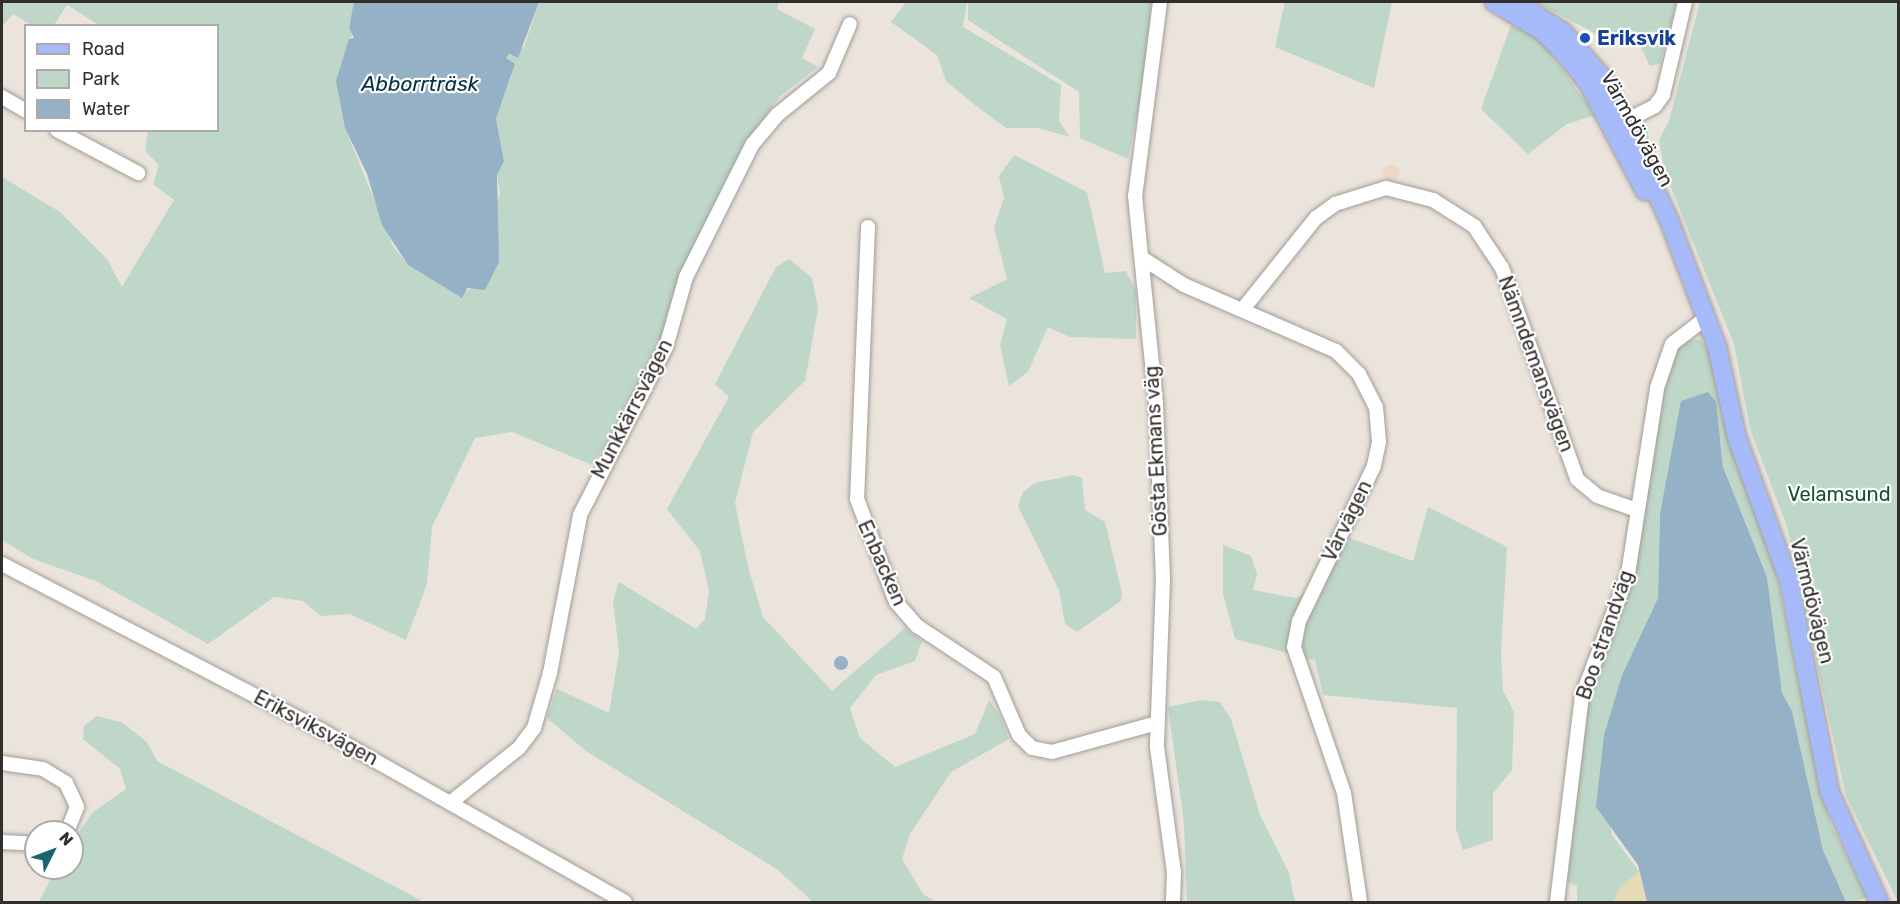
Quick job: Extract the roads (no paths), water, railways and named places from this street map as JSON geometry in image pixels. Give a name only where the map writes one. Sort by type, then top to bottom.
[{"type":"main road","name":"Värmdövägen","points":[[1494,2],[1542,31],[1565,54],[1618,124]]},
{"type":"main road","name":"Värmdövägen","points":[[1516,2],[1575,42],[1618,124],[1705,313],[1737,438],[1789,581],[1830,794],[1879,903]]},
{"type":"street","name":"Gösta Ekmans väg","points":[[1160,2],[1158,46],[1136,170],[1145,260],[1163,580],[1157,723],[1162,805],[1174,872],[1173,903]]},
{"type":"street","points":[[1618,124],[1655,106],[1663,95],[1685,2]]},
{"type":"street","name":"Munkkärrsvägen","points":[[450,803],[519,748],[534,728],[582,509],[666,347],[686,277],[752,145],[777,115],[829,73],[850,24]]},
{"type":"street","points":[[2,97],[24,110]]},
{"type":"street","points":[[61,132],[138,173]]},
{"type":"street","name":"Nämndemansvägen","points":[[1243,309],[1316,218],[1335,204],[1386,188],[1433,200],[1474,226],[1502,268],[1576,479],[1597,496],[1637,510]]},
{"type":"street","name":"Enbacken","points":[[868,227],[857,499],[896,602],[912,623],[994,677],[1019,735],[1032,748],[1052,752],[1157,723]]},
{"type":"street","name":"Vårvägen","points":[[1145,260],[1184,285],[1243,309],[1349,361],[1369,390],[1379,421],[1374,466],[1299,621],[1294,647],[1344,793],[1360,903]]},
{"type":"street","name":"Boo strandväg","points":[[1557,903],[1582,696],[1628,574],[1637,510],[1666,353],[1705,313]]},
{"type":"street","name":"Eriksviksvägen","points":[[2,564],[450,803],[625,903]]},
{"type":"street","points":[[2,763],[43,769],[66,783],[77,807],[72,820]]},
{"type":"street","points":[[2,842],[24,843]]},
{"type":"water","name":"Abborrträsk","points":[[354,2],[539,2],[518,58],[510,54],[506,58],[515,64],[496,119],[504,161],[497,175],[499,262],[485,290],[467,288],[462,298],[408,265],[382,225],[367,174],[345,128],[336,81],[349,39],[354,38],[349,28]]},
{"type":"water","points":[[1708,392],[1716,402],[1723,467],[1767,577],[1782,693],[1792,711],[1823,850],[1846,902],[1647,902],[1638,865],[1596,807],[1604,735],[1622,675],[1658,598],[1660,514],[1681,401]]},
{"type":"water","points":[[838,656],[844,656],[848,663],[844,670],[838,670],[834,666],[834,660]]},
{"type":"place","name":"Eriksvik","points":[[1585,38]]},
{"type":"park label","name":"Velamsund","points":[[1839,494]]}]
